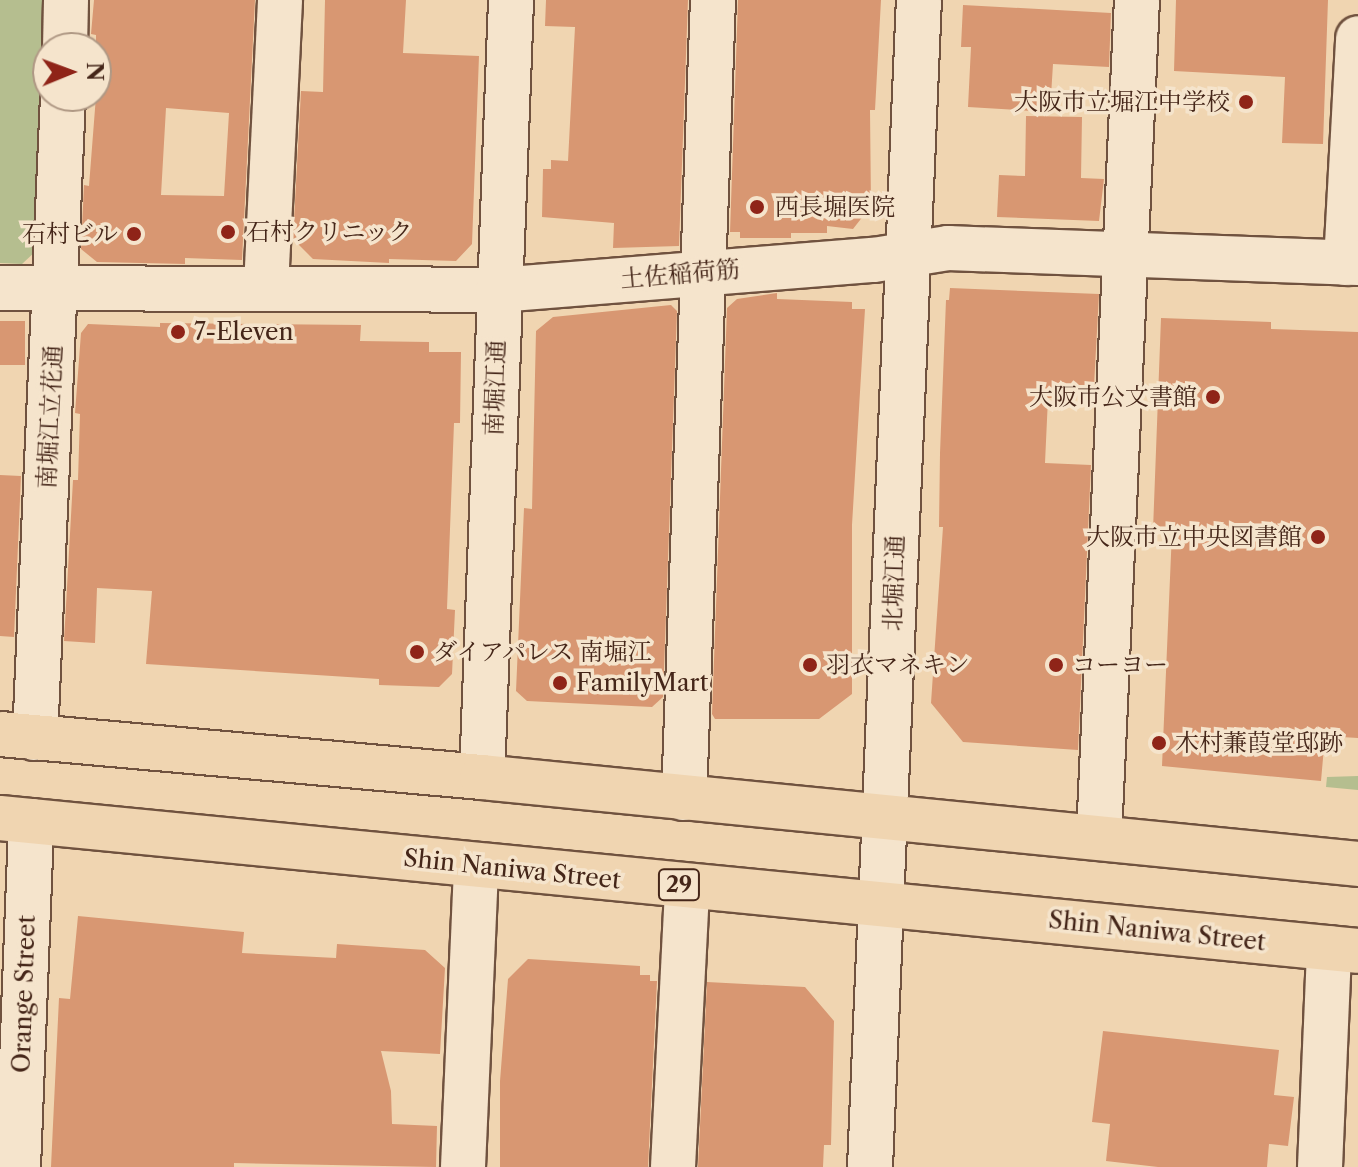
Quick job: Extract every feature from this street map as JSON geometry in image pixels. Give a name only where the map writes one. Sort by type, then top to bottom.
[{"type":"main road","points":[[18,736],[482,777],[1358,864]]},
{"type":"main road","name":"Shin Naniwa Street","points":[[15,820],[1344,950]]},
{"type":"street","points":[[65,32],[66,0]]},
{"type":"street","points":[[266,287],[280,0]]},
{"type":"street","name":"南堀江通","points":[[482,777],[511,0]]},
{"type":"street","points":[[684,798],[713,0]]},
{"type":"street","name":"北堀江通","points":[[870,1167],[919,0]]},
{"type":"street","points":[[1099,836],[1128,255],[1137,0]]},
{"type":"street","points":[[1352,263],[1358,38]]},
{"type":"street","name":"南堀江立花通","points":[[18,736],[56,289],[62,112]]},
{"type":"street","name":"土佐稲荷筋","points":[[0,288],[498,290],[909,255],[948,248],[1352,263]]},
{"type":"street","name":"Orange Street","points":[[15,820],[18,1167]]},
{"type":"street","points":[[463,1167],[476,866]]},
{"type":"street","points":[[673,1167],[687,886]]},
{"type":"street","points":[[1320,1167],[1344,950]]},
{"type":"green space","points":[[0,0],[48,0],[47,32],[32,32],[32,112],[43,112],[37,250],[22,264],[0,263]]},
{"type":"green space","points":[[1358,776],[1358,790],[1326,787],[1327,777]]},
{"type":"building","points":[[94,0],[255,0],[242,260],[185,258],[185,264],[97,262],[81,249],[84,185],[89,186],[95,112],[112,112],[112,32],[91,32]],"holes":[[[166,108],[229,113],[224,196],[161,195]]]},
{"type":"building","points":[[325,0],[406,0],[403,53],[479,56],[472,244],[456,261],[389,259],[389,263],[313,259],[293,239],[301,91],[323,92]]},
{"type":"building","points":[[546,0],[688,0],[679,246],[613,248],[614,223],[542,217],[543,169],[551,169],[551,160],[568,161],[575,27],[545,26]]},
{"type":"building","points":[[738,0],[881,0],[875,110],[870,110],[871,206],[853,229],[827,226],[827,233],[791,233],[791,238],[740,238],[740,232],[730,232]]},
{"type":"building","points":[[1176,0],[1328,0],[1323,144],[1282,143],[1285,77],[1174,71]]},
{"type":"building","points":[[963,5],[1111,13],[1109,67],[1053,64],[1050,112],[968,107],[971,47],[961,47]]},
{"type":"building","points":[[1026,116],[1082,117],[1081,178],[1104,179],[1099,221],[997,217],[999,175],[1025,176]]},
{"type":"building","points":[[950,288],[1099,294],[1094,386],[1064,385],[1064,398],[1048,398],[1045,463],[1091,465],[1078,750],[963,742],[931,703],[943,527],[939,527],[940,453],[946,300],[949,300]]},
{"type":"building","points":[[777,293],[777,299],[852,302],[852,309],[865,309],[852,525],[852,694],[819,719],[715,719],[712,714],[727,308],[737,299]]},
{"type":"building","points":[[671,305],[677,311],[663,697],[652,707],[527,701],[516,691],[524,508],[532,509],[536,331],[553,317]]},
{"type":"building","points":[[1161,318],[1271,322],[1271,329],[1358,332],[1358,738],[1325,736],[1321,781],[1162,766],[1172,531],[1153,530]]},
{"type":"building","points":[[0,321],[25,321],[25,365],[0,365]]},
{"type":"building","points":[[160,323],[361,325],[360,341],[429,342],[429,352],[461,352],[460,423],[454,423],[447,609],[455,610],[452,674],[439,687],[379,685],[379,679],[146,664],[152,591],[97,588],[95,643],[64,641],[73,480],[78,480],[80,414],[75,413],[81,333],[88,324],[160,327]]},
{"type":"building","points":[[0,475],[21,476],[14,637],[0,636]]},
{"type":"building","points":[[78,916],[244,932],[242,953],[336,958],[337,944],[425,950],[445,968],[440,1054],[381,1051],[391,1091],[392,1124],[437,1126],[436,1167],[234,1163],[234,1167],[51,1167],[59,998],[70,999]]},
{"type":"building","points":[[528,959],[640,966],[640,975],[650,975],[650,981],[657,981],[648,1167],[500,1167],[500,1081],[508,979]]},
{"type":"building","points":[[707,982],[805,987],[834,1021],[831,1145],[824,1145],[823,1167],[698,1167]]},
{"type":"building","points":[[1103,1031],[1279,1050],[1274,1095],[1294,1097],[1288,1146],[1269,1144],[1267,1167],[1158,1167],[1106,1161],[1110,1124],[1092,1122]]},
{"type":"place","name":"大阪市立堀江中学校","points":[[1246,102]]},
{"type":"place","name":"西長堀医院","points":[[757,207]]},
{"type":"place","name":"石村クリニック","points":[[228,232]]},
{"type":"place","name":"石村ビル","points":[[134,234]]},
{"type":"place","name":"7-Eleven","points":[[178,332]]},
{"type":"place","name":"大阪市公文書館","points":[[1213,397]]},
{"type":"place","name":"大阪市立中央図書館","points":[[1318,537]]},
{"type":"place","name":"ダイアパレス 南堀江","points":[[417,652]]},
{"type":"place","name":"羽衣マネキン","points":[[810,665]]},
{"type":"place","name":"コーヨー","points":[[1056,665]]},
{"type":"place","name":"FamilyMart","points":[[560,683]]},
{"type":"place","name":"木村蒹葭堂邸跡","points":[[1159,743]]}]
